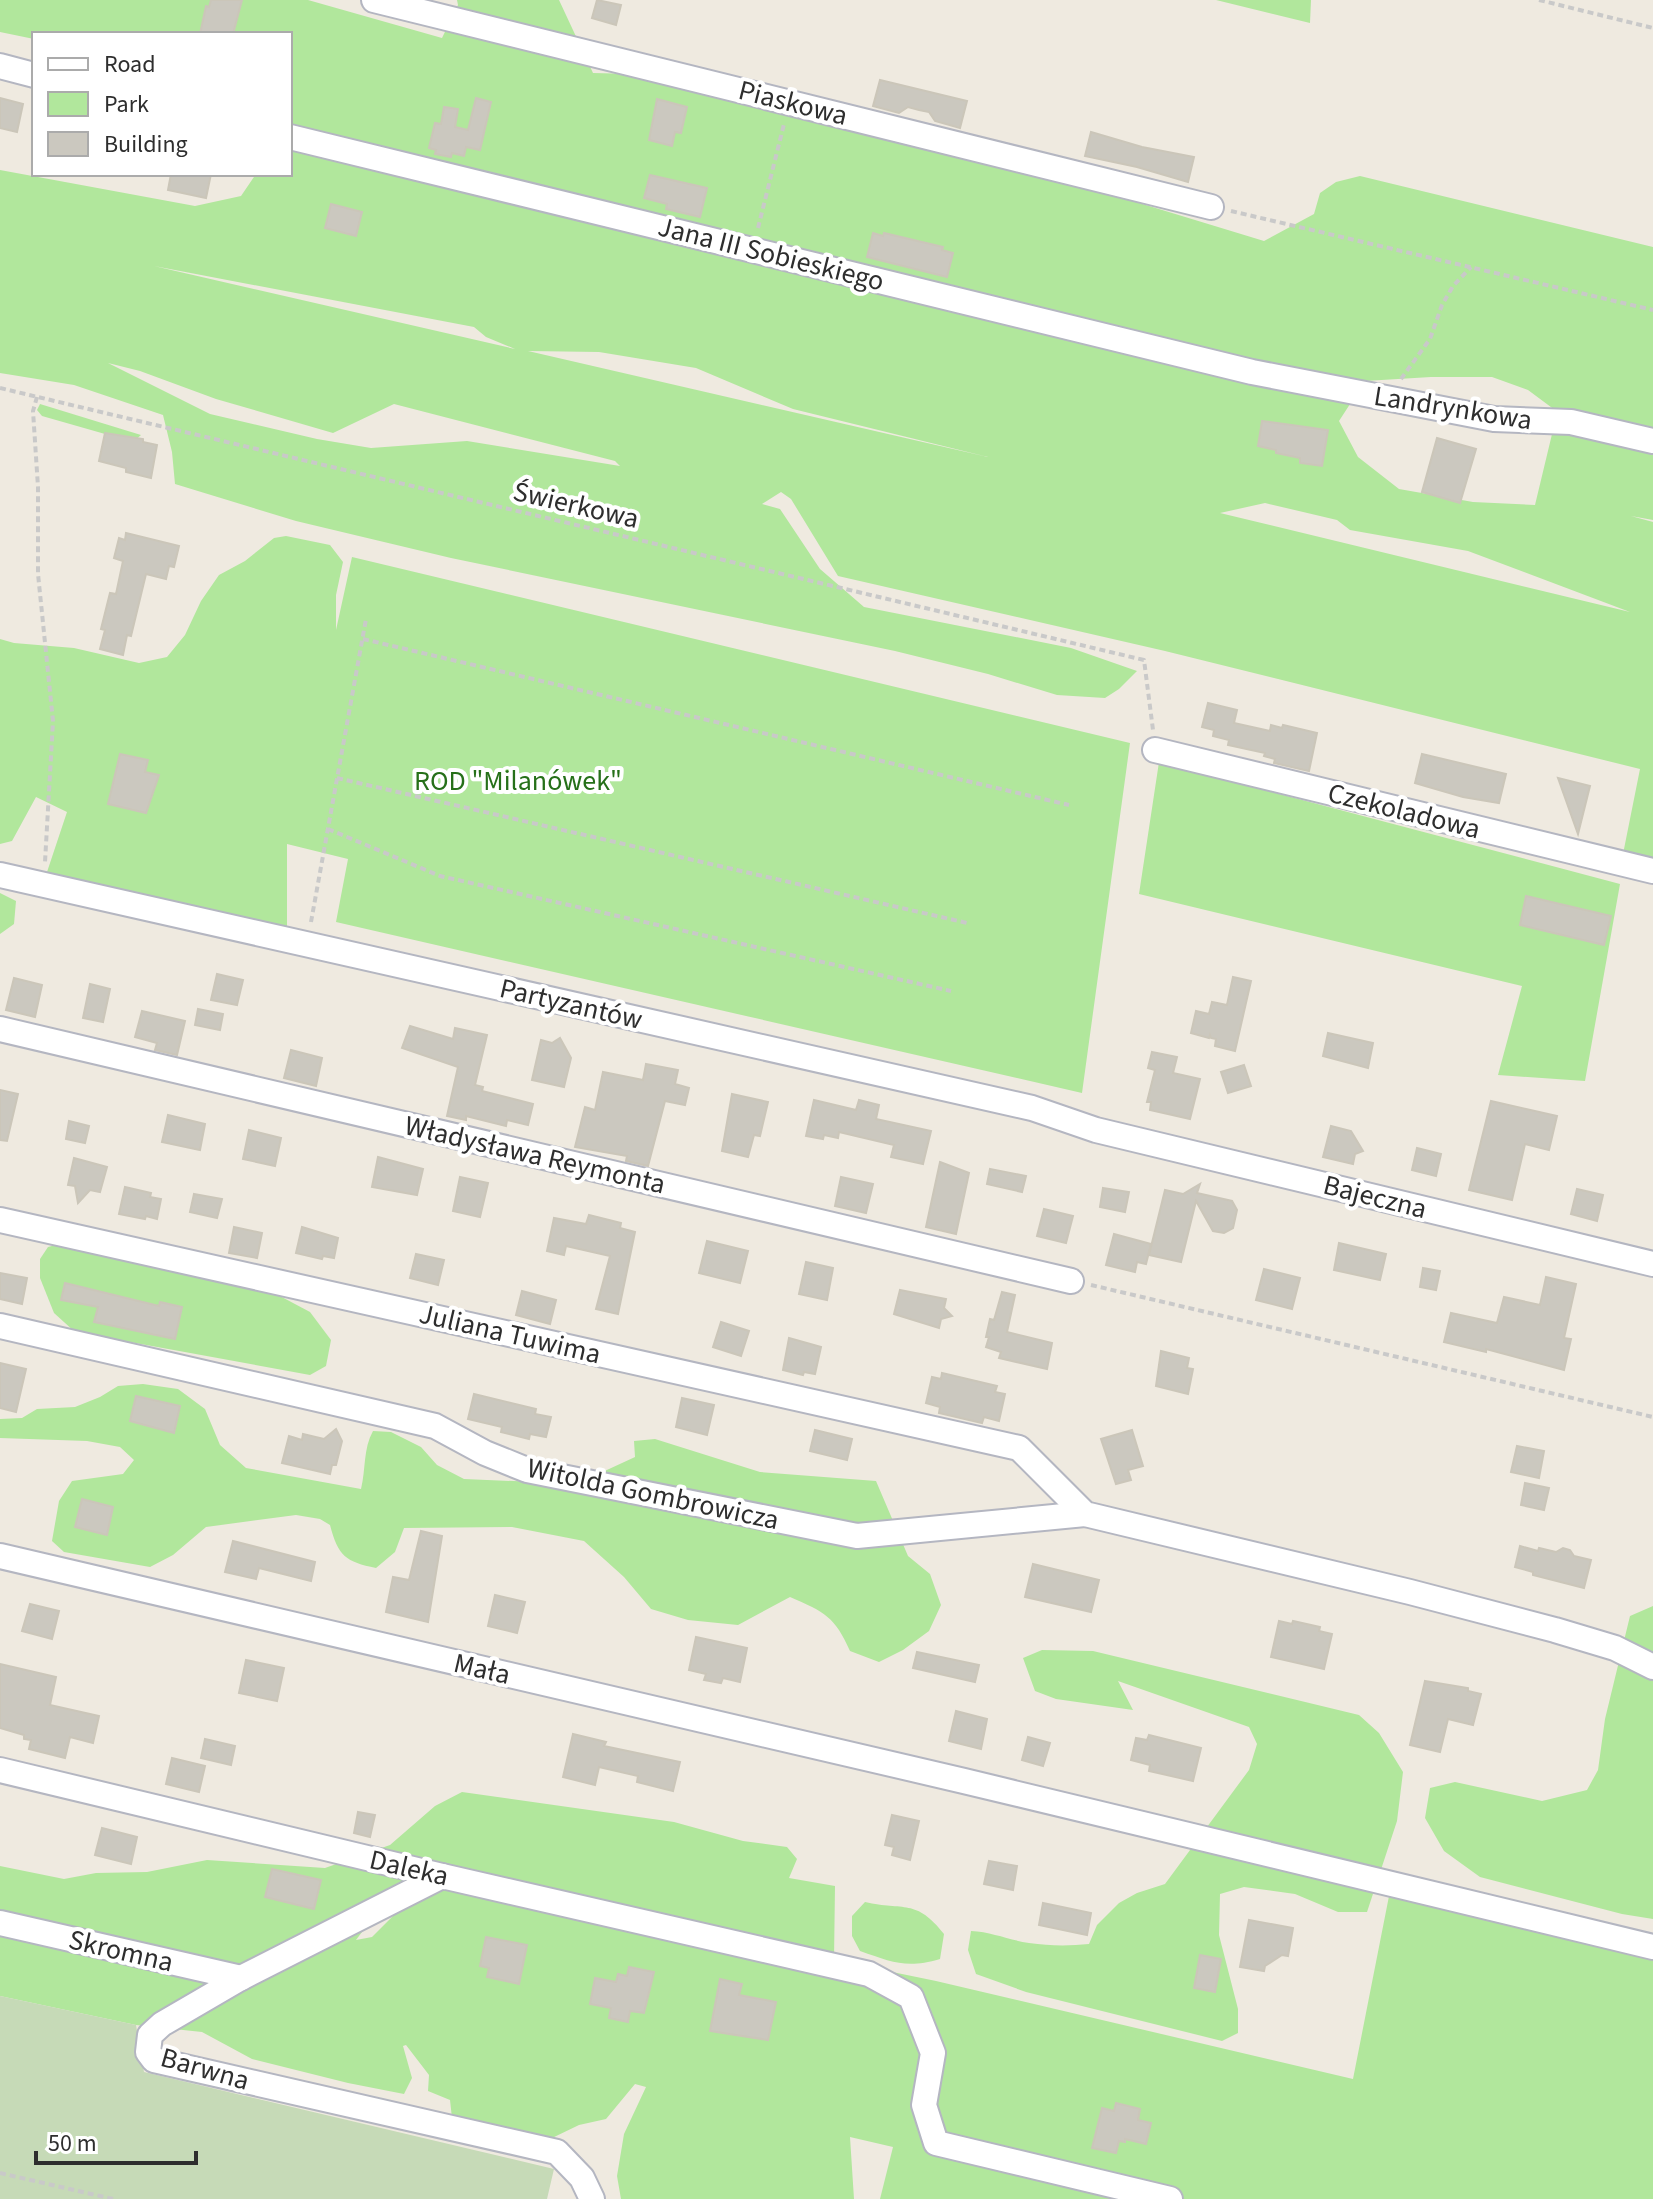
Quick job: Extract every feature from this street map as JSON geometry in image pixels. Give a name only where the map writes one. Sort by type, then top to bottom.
[{"type":"street","name":"Piaskowa","points":[[374,0],[1211,207]]},
{"type":"street","points":[[0,66],[32,74]]},
{"type":"street","name":"Jana III Sobieskiego","points":[[292,137],[1252,372]]},
{"type":"street","name":"Landrynkowa","points":[[1252,372],[1494,419],[1571,422],[1653,441]]},
{"type":"street","name":"Czekoladowa","points":[[1155,750],[1653,871]]},
{"type":"street","name":"Partyzantów","points":[[0,875],[1032,1108],[1096,1130]]},
{"type":"street","name":"Władysława Reymonta","points":[[0,1029],[1071,1281]]},
{"type":"street","name":"Bajeczna","points":[[1096,1130],[1653,1264]]},
{"type":"street","name":"Juliana Tuwima","points":[[0,1220],[1019,1448],[1085,1514]]},
{"type":"street","name":"Witolda Gombrowicza","points":[[0,1326],[435,1426],[485,1453],[527,1470],[857,1536],[1085,1514]]},
{"type":"street","points":[[1085,1514],[1555,1630],[1615,1648],[1653,1667]]},
{"type":"street","name":"Mała","points":[[0,1556],[964,1781],[1653,1947]]},
{"type":"street","name":"Daleka","points":[[0,1770],[869,1974],[911,1997],[933,2053],[924,2105],[936,2143],[1170,2199]]},
{"type":"street","name":"Barwna","points":[[442,1876],[241,1978],[162,2024],[150,2035],[148,2052],[154,2060],[557,2152],[582,2178],[592,2199]]},
{"type":"street","name":"Skromna","points":[[0,1923],[241,1978]]},
{"type":"path","points":[[1539,0],[1653,28]]},
{"type":"path","points":[[752,249],[790,102]]},
{"type":"path","points":[[1211,207],[1653,310]]},
{"type":"path","points":[[1376,398],[1403,378],[1430,339],[1442,305],[1453,286],[1471,267]]},
{"type":"path","name":"Świerkowa","points":[[0,388],[1144,660],[1155,750]]},
{"type":"path","points":[[37,397],[33,411],[38,487],[38,574],[53,721],[43,884]]},
{"type":"path","points":[[307,944],[366,619]]},
{"type":"path","points":[[363,639],[1069,805]]},
{"type":"path","points":[[337,778],[967,923]]},
{"type":"path","points":[[328,829],[440,876],[951,991]]},
{"type":"path","points":[[1071,1281],[1653,1417]]},
{"type":"path","points":[[0,2173],[113,2199]]},
{"type":"green space","points":[[0,0],[308,0],[442,38],[458,5],[457,0],[559,0],[593,73],[634,74],[1021,167],[1264,241],[1314,214],[1320,193],[1336,182],[1360,176],[1653,247],[1653,430],[1563,416],[1528,390],[1492,377],[1365,381],[1339,421],[1358,457],[1399,489],[1473,502],[1535,505],[1553,430],[1653,452],[1653,520],[1631,516],[1653,522],[1653,862],[1623,854],[1640,769],[1165,651],[838,576],[791,499],[781,492],[762,504],[780,509],[820,569],[864,607],[1071,648],[1137,671],[1105,698],[1057,695],[895,651],[451,558],[296,521],[175,484],[172,452],[163,415],[74,385],[0,373],[0,170],[195,206],[241,196],[255,176],[292,176],[292,32],[32,32],[32,39],[0,32]],"holes":[[[154,266],[474,327],[486,337],[515,349]],[[528,351],[599,352],[696,368],[793,409],[988,457]],[[108,363],[333,433],[394,404],[615,461],[620,466],[467,441],[371,448],[317,439],[210,414]],[[1265,503],[1337,520],[1350,530],[1468,551],[1630,612],[1220,513]]]},
{"type":"green space","points":[[1216,0],[1311,0],[1310,23]]},
{"type":"green space","points":[[40,404],[141,435],[133,442],[42,416],[37,410]]},
{"type":"green space","name":"ROD \"Milanówek\"","points":[[286,536],[330,545],[343,562],[336,595],[336,630],[352,557],[1130,743],[1082,1093],[336,922],[348,859],[287,844],[287,939],[43,884],[67,812],[36,797],[12,841],[0,844],[0,639],[74,648],[139,663],[167,657],[185,635],[201,601],[219,575],[245,561],[274,538]]},
{"type":"green space","points":[[1159,762],[1620,884],[1585,1081],[1498,1075],[1522,986],[1139,894]]},
{"type":"green space","points":[[0,893],[16,901],[14,924],[0,934]]},
{"type":"green space","points":[[63,1243],[278,1295],[310,1312],[331,1340],[326,1366],[310,1375],[75,1332],[54,1313],[40,1278],[40,1259],[48,1247]]},
{"type":"green space","points":[[143,1384],[178,1389],[205,1409],[220,1445],[246,1468],[361,1489],[366,1452],[373,1431],[391,1432],[421,1447],[437,1465],[464,1479],[583,1481],[635,1457],[634,1441],[655,1439],[760,1472],[876,1481],[908,1556],[930,1574],[941,1605],[929,1631],[903,1650],[879,1662],[850,1651],[828,1617],[790,1597],[738,1625],[688,1620],[651,1609],[624,1577],[584,1541],[512,1527],[404,1528],[395,1552],[376,1568],[345,1556],[336,1544],[330,1525],[320,1519],[296,1515],[206,1527],[173,1555],[150,1567],[64,1552],[52,1541],[59,1501],[72,1481],[123,1474],[134,1460],[120,1447],[87,1441],[0,1438],[0,1419],[22,1418],[37,1409],[75,1407],[118,1386]]},
{"type":"green space","points":[[1653,1606],[1653,1919],[1622,1914],[1480,1877],[1444,1851],[1425,1818],[1430,1788],[1455,1782],[1542,1801],[1587,1790],[1598,1770],[1605,1719],[1630,1616]]},
{"type":"green space","points":[[1042,1650],[1093,1651],[1359,1715],[1379,1733],[1403,1772],[1397,1821],[1367,1912],[1338,1912],[1295,1894],[1244,1887],[1220,1894],[1219,1935],[1238,2009],[1238,2033],[1222,2041],[1026,1992],[976,1974],[968,1950],[971,1931],[1037,1944],[1089,1944],[1097,1925],[1119,1903],[1165,1884],[1249,1770],[1257,1744],[1249,1727],[1118,1681],[1133,1710],[1056,1699],[1035,1691],[1023,1658]]},
{"type":"green space","points":[[462,1792],[674,1822],[743,1841],[787,1847],[797,1859],[789,1878],[835,1886],[834,1960],[1353,2079],[1390,1891],[1653,1959],[1653,2199],[880,2199],[893,2147],[850,2137],[854,2199],[621,2199],[617,2176],[624,2134],[646,2087],[635,2084],[606,2119],[579,2125],[550,2139],[452,2118],[450,2100],[428,2091],[429,2075],[406,2045],[403,2046],[412,2078],[404,2094],[252,2059],[202,2032],[136,2025],[0,1996],[0,1866],[64,1879],[96,1873],[147,1872],[207,1860],[325,1868],[390,1845],[435,1806]],"holes":[[[402,1907],[372,1937],[356,1940],[371,1920]]]},
{"type":"green space","points":[[865,1902],[909,1908],[925,1915],[944,1934],[940,1959],[918,1964],[899,1963],[860,1951],[852,1936],[852,1916]]},
{"type":"green space","points":[[0,1996],[136,2025],[144,2072],[554,2169],[547,2199],[0,2199]]},
{"type":"building","points":[[211,0],[242,0],[234,32],[200,32],[206,6],[209,7]]},
{"type":"building","points":[[597,0],[621,5],[616,25],[592,18]]},
{"type":"building","points":[[880,80],[967,101],[960,128],[935,121],[929,112],[908,107],[899,113],[873,106]]},
{"type":"building","points":[[0,98],[23,104],[17,132],[0,128]]},
{"type":"building","points":[[476,98],[491,102],[480,150],[466,147],[464,156],[435,154],[436,150],[429,148],[435,123],[441,124],[444,107],[458,109],[455,127],[468,130]]},
{"type":"building","points":[[657,99],[687,107],[681,133],[675,132],[672,146],[649,140]]},
{"type":"building","points":[[1091,132],[1142,147],[1194,157],[1188,182],[1085,156]]},
{"type":"building","points":[[650,175],[707,188],[700,217],[666,209],[667,204],[644,198]]},
{"type":"building","points":[[171,176],[211,176],[206,198],[168,190]]},
{"type":"building","points":[[331,204],[362,212],[356,236],[325,228]]},
{"type":"building","points":[[873,233],[943,247],[942,250],[953,253],[947,277],[867,257]]},
{"type":"building","points":[[1262,421],[1328,430],[1322,466],[1300,463],[1300,458],[1258,446]]},
{"type":"building","points":[[105,433],[143,439],[143,442],[157,445],[151,478],[99,461]]},
{"type":"building","points":[[1437,438],[1476,449],[1460,503],[1422,492]]},
{"type":"building","points":[[126,533],[179,546],[174,567],[169,566],[166,579],[146,574],[131,636],[127,635],[123,655],[100,649],[105,630],[101,629],[110,593],[116,594],[123,561],[114,558],[119,538],[125,540]]},
{"type":"building","points":[[1208,703],[1237,710],[1234,723],[1270,731],[1271,725],[1282,728],[1283,725],[1317,733],[1309,771],[1274,763],[1275,759],[1264,756],[1265,753],[1228,745],[1229,740],[1213,736],[1214,730],[1202,727]]},
{"type":"building","points":[[120,754],[148,760],[145,772],[159,775],[146,813],[108,804]]},
{"type":"building","points":[[1422,754],[1506,774],[1499,803],[1463,797],[1415,783]]},
{"type":"building","points":[[1558,778],[1590,786],[1578,834]]},
{"type":"building","points":[[1526,896],[1611,916],[1604,945],[1520,925]]},
{"type":"building","points":[[217,974],[243,980],[237,1005],[211,1000]]},
{"type":"building","points":[[1233,977],[1251,981],[1235,1051],[1215,1046],[1216,1039],[1210,1035],[1209,1038],[1191,1033],[1196,1011],[1209,1014],[1212,1002],[1227,1005]]},
{"type":"building","points":[[14,978],[42,985],[35,1017],[6,1010]]},
{"type":"building","points":[[90,984],[110,989],[103,1022],[83,1018]]},
{"type":"building","points":[[198,1009],[223,1014],[220,1030],[195,1025]]},
{"type":"building","points":[[142,1011],[185,1021],[177,1055],[155,1050],[157,1043],[135,1037]]},
{"type":"building","points":[[410,1026],[453,1039],[455,1028],[487,1035],[475,1085],[483,1087],[482,1091],[533,1104],[528,1125],[507,1120],[506,1126],[466,1116],[466,1120],[447,1116],[458,1067],[402,1048]]},
{"type":"building","points":[[1328,1033],[1373,1043],[1368,1068],[1323,1056]]},
{"type":"building","points":[[560,1038],[571,1058],[564,1087],[532,1080],[541,1040],[552,1043]]},
{"type":"building","points":[[291,1050],[322,1058],[316,1086],[284,1078]]},
{"type":"building","points":[[1152,1052],[1177,1057],[1173,1073],[1200,1079],[1190,1119],[1150,1110],[1151,1102],[1147,1102],[1155,1070],[1148,1068]]},
{"type":"building","points":[[646,1064],[678,1070],[675,1084],[689,1088],[685,1105],[665,1101],[648,1166],[626,1161],[627,1156],[575,1147],[585,1107],[595,1110],[603,1072],[643,1080]]},
{"type":"building","points":[[1244,1065],[1251,1086],[1228,1093],[1221,1072]]},
{"type":"building","points":[[0,1090],[18,1094],[7,1141],[0,1140]]},
{"type":"building","points":[[732,1094],[768,1102],[760,1136],[754,1135],[748,1157],[722,1151]]},
{"type":"building","points":[[814,1100],[856,1110],[859,1100],[879,1105],[876,1119],[931,1131],[923,1164],[891,1157],[894,1145],[839,1132],[838,1138],[806,1136]]},
{"type":"building","points":[[1491,1101],[1557,1116],[1549,1150],[1525,1144],[1512,1200],[1469,1190]]},
{"type":"building","points":[[168,1115],[205,1124],[200,1150],[162,1142]]},
{"type":"building","points":[[69,1121],[89,1126],[85,1143],[66,1139]]},
{"type":"building","points":[[1331,1126],[1351,1131],[1363,1151],[1355,1154],[1353,1164],[1323,1157]]},
{"type":"building","points":[[249,1130],[281,1138],[275,1166],[243,1159]]},
{"type":"building","points":[[1417,1148],[1441,1154],[1436,1176],[1412,1170]]},
{"type":"building","points":[[378,1157],[423,1169],[417,1195],[372,1187]]},
{"type":"building","points":[[74,1158],[107,1167],[100,1192],[90,1190],[78,1203],[75,1186],[68,1185]]},
{"type":"building","points":[[940,1162],[969,1173],[956,1234],[926,1227]]},
{"type":"building","points":[[990,1169],[1026,1176],[1022,1192],[987,1184]]},
{"type":"building","points":[[460,1177],[488,1183],[480,1217],[453,1211]]},
{"type":"building","points":[[841,1177],[873,1184],[866,1213],[835,1206]]},
{"type":"building","points":[[1200,1184],[1197,1193],[1232,1201],[1237,1210],[1233,1228],[1224,1233],[1213,1231],[1196,1201],[1181,1262],[1149,1255],[1165,1190],[1183,1194]]},
{"type":"building","points":[[125,1187],[151,1193],[150,1197],[161,1199],[157,1219],[119,1214]]},
{"type":"building","points":[[1103,1188],[1129,1192],[1125,1212],[1100,1207]]},
{"type":"building","points":[[1577,1189],[1603,1195],[1597,1221],[1571,1214]]},
{"type":"building","points":[[194,1194],[222,1199],[217,1218],[190,1212]]},
{"type":"building","points":[[1044,1209],[1073,1216],[1066,1243],[1037,1236]]},
{"type":"building","points":[[589,1215],[621,1223],[620,1228],[635,1232],[618,1314],[596,1309],[610,1256],[566,1246],[564,1255],[547,1251],[554,1218],[586,1224]]},
{"type":"building","points":[[234,1227],[262,1233],[257,1258],[229,1253]]},
{"type":"building","points":[[302,1227],[338,1238],[334,1258],[323,1256],[322,1259],[296,1253]]},
{"type":"building","points":[[1114,1234],[1151,1244],[1146,1264],[1137,1262],[1135,1272],[1106,1265]]},
{"type":"building","points":[[707,1241],[748,1251],[740,1283],[699,1273]]},
{"type":"building","points":[[1339,1243],[1386,1254],[1380,1280],[1334,1270]]},
{"type":"building","points":[[416,1254],[444,1260],[438,1285],[410,1278]]},
{"type":"building","points":[[806,1262],[833,1268],[827,1300],[799,1294]]},
{"type":"building","points":[[1423,1268],[1440,1271],[1436,1290],[1420,1287]]},
{"type":"building","points":[[1264,1269],[1300,1278],[1292,1309],[1256,1300]]},
{"type":"building","points":[[0,1273],[27,1278],[22,1304],[0,1299]]},
{"type":"building","points":[[1546,1277],[1576,1284],[1564,1338],[1571,1339],[1564,1370],[1486,1349],[1486,1352],[1444,1342],[1451,1313],[1497,1323],[1504,1297],[1540,1305]]},
{"type":"building","points":[[65,1283],[159,1306],[160,1302],[182,1307],[175,1339],[94,1322],[98,1307],[61,1300]]},
{"type":"building","points":[[900,1290],[946,1299],[944,1308],[952,1316],[941,1319],[939,1328],[894,1314]]},
{"type":"building","points":[[522,1291],[556,1300],[550,1324],[516,1315]]},
{"type":"building","points":[[1002,1292],[1015,1295],[1007,1332],[1052,1343],[1047,1369],[999,1358],[1001,1352],[986,1347],[990,1319],[994,1320]]},
{"type":"building","points":[[721,1322],[749,1331],[741,1356],[713,1347]]},
{"type":"building","points":[[789,1338],[821,1347],[815,1374],[804,1372],[803,1375],[783,1370]]},
{"type":"building","points":[[1161,1351],[1189,1358],[1187,1368],[1193,1369],[1188,1394],[1156,1386]]},
{"type":"building","points":[[0,1363],[26,1369],[16,1412],[0,1408]]},
{"type":"building","points":[[942,1373],[997,1386],[995,1392],[1005,1394],[999,1421],[984,1417],[982,1423],[939,1413],[940,1407],[926,1403],[932,1377],[941,1379]]},
{"type":"building","points":[[474,1394],[536,1409],[535,1414],[551,1417],[546,1437],[530,1434],[529,1439],[501,1432],[502,1427],[468,1419]]},
{"type":"building","points":[[136,1396],[180,1406],[174,1433],[130,1421]]},
{"type":"building","points":[[682,1398],[714,1405],[707,1435],[676,1427]]},
{"type":"building","points":[[336,1429],[342,1441],[336,1465],[332,1465],[330,1474],[282,1463],[289,1436],[302,1440],[303,1434],[324,1439]]},
{"type":"building","points":[[815,1430],[852,1439],[847,1460],[810,1451]]},
{"type":"building","points":[[1132,1430],[1143,1466],[1128,1470],[1131,1480],[1116,1484],[1101,1439]]},
{"type":"building","points":[[1517,1446],[1544,1451],[1539,1478],[1511,1472]]},
{"type":"building","points":[[1525,1483],[1549,1488],[1544,1510],[1521,1505]]},
{"type":"building","points":[[82,1499],[113,1507],[107,1535],[75,1527]]},
{"type":"building","points":[[421,1531],[442,1536],[428,1622],[386,1612],[393,1577],[409,1580]]},
{"type":"building","points":[[233,1541],[315,1562],[311,1581],[259,1568],[256,1579],[225,1572]]},
{"type":"building","points":[[1520,1546],[1556,1552],[1563,1548],[1570,1550],[1574,1556],[1591,1560],[1584,1588],[1533,1575],[1533,1572],[1515,1567]]},
{"type":"building","points":[[1033,1564],[1099,1580],[1091,1612],[1025,1597]]},
{"type":"building","points":[[495,1595],[525,1602],[517,1633],[488,1626]]},
{"type":"building","points":[[30,1604],[59,1611],[52,1639],[22,1631]]},
{"type":"building","points":[[1279,1621],[1320,1627],[1319,1631],[1332,1634],[1324,1669],[1271,1657]]},
{"type":"building","points":[[696,1637],[747,1648],[740,1682],[723,1678],[721,1683],[704,1680],[706,1674],[689,1670]]},
{"type":"building","points":[[917,1652],[979,1665],[975,1682],[913,1668]]},
{"type":"building","points":[[246,1660],[284,1668],[277,1701],[239,1693]]},
{"type":"building","points":[[0,1664],[56,1677],[50,1705],[99,1716],[93,1743],[70,1737],[65,1758],[29,1749],[31,1740],[0,1728]]},
{"type":"building","points":[[1425,1681],[1468,1688],[1468,1691],[1481,1694],[1473,1725],[1448,1719],[1440,1752],[1410,1745]]},
{"type":"building","points":[[956,1711],[987,1719],[981,1749],[949,1741]]},
{"type":"building","points":[[573,1734],[606,1742],[604,1746],[680,1762],[673,1791],[637,1782],[638,1776],[599,1767],[595,1785],[563,1777]]},
{"type":"building","points":[[1149,1735],[1201,1748],[1193,1781],[1149,1771],[1150,1765],[1131,1760],[1136,1738],[1147,1740]]},
{"type":"building","points":[[1028,1737],[1050,1743],[1043,1766],[1022,1760]]},
{"type":"building","points":[[205,1739],[235,1746],[231,1765],[201,1758]]},
{"type":"building","points":[[172,1758],[205,1766],[199,1792],[166,1784]]},
{"type":"building","points":[[358,1812],[375,1815],[370,1837],[354,1833]]},
{"type":"building","points":[[892,1815],[919,1821],[910,1860],[892,1855],[894,1847],[885,1845]]},
{"type":"building","points":[[102,1828],[137,1837],[131,1864],[95,1855]]},
{"type":"building","points":[[989,1861],[1017,1866],[1013,1890],[984,1884]]},
{"type":"building","points":[[272,1869],[321,1880],[314,1909],[265,1897]]},
{"type":"building","points":[[1043,1903],[1091,1913],[1087,1935],[1039,1925]]},
{"type":"building","points":[[1249,1920],[1293,1928],[1288,1956],[1282,1955],[1265,1966],[1264,1971],[1240,1967]]},
{"type":"building","points":[[486,1937],[527,1945],[519,1984],[487,1977],[489,1968],[480,1966]]},
{"type":"building","points":[[1200,1955],[1221,1959],[1215,1992],[1194,1988]]},
{"type":"building","points":[[629,1967],[654,1972],[644,2013],[630,2011],[628,2022],[609,2018],[611,2008],[590,2004],[595,1978],[616,1982],[618,1974],[627,1976]]},
{"type":"building","points":[[720,1979],[742,1984],[739,1995],[776,2002],[768,2040],[710,2031]]},
{"type":"building","points":[[1116,2103],[1140,2109],[1138,2120],[1151,2123],[1146,2144],[1125,2139],[1125,2142],[1119,2141],[1116,2153],[1092,2148],[1102,2108],[1114,2111]]}]
